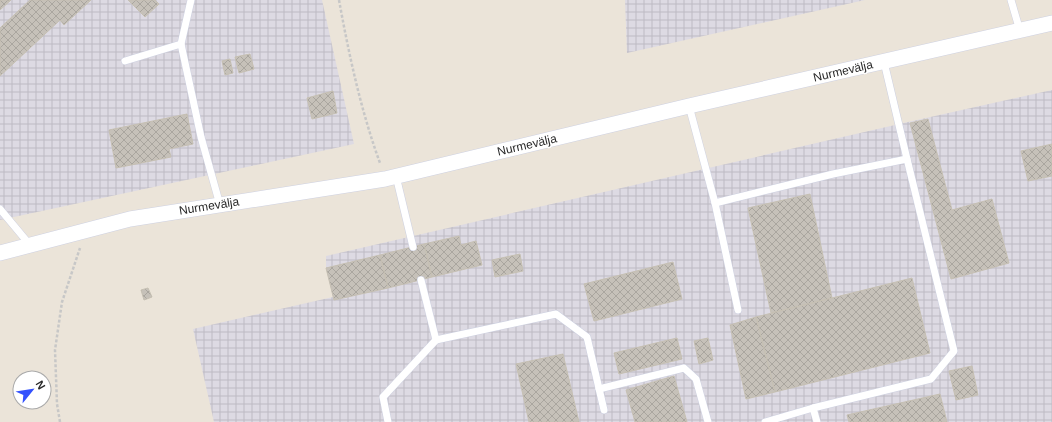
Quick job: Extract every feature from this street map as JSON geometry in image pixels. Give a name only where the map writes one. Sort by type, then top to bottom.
[{"type":"street","name":"Nurmevälja","points":[[0,253],[130,219],[390,178],[689,106],[1052,23]]},
{"type":"lane","points":[[190,0],[181,44],[201,137],[220,205]]},
{"type":"lane","points":[[1011,0],[1020,31]]},
{"type":"lane","points":[[124,61],[181,44]]},
{"type":"lane","points":[[765,422],[813,408],[931,379],[954,351],[884,62]]},
{"type":"lane","points":[[689,106],[715,203],[738,310]]},
{"type":"lane","points":[[715,203],[833,174],[907,158]]},
{"type":"lane","points":[[390,178],[413,247]]},
{"type":"lane","points":[[0,209],[30,245]]},
{"type":"lane","points":[[421,280],[436,340]]},
{"type":"lane","points":[[388,422],[383,397],[436,340],[556,314],[587,336],[604,410]]},
{"type":"lane","points":[[599,389],[684,368],[696,379],[708,422]]},
{"type":"lane","points":[[813,408],[817,422]]},
{"type":"path","points":[[339,0],[372,143],[390,178]]},
{"type":"path","points":[[60,422],[57,404],[55,350],[62,302],[86,230]]},
{"type":"shaded area","points":[[0,0],[322,0],[354,144],[0,220]]},
{"type":"shaded area","points":[[625,0],[865,0],[627,53]]},
{"type":"shaded area","points":[[1052,90],[1052,422],[214,422],[193,329],[333,297],[326,268],[326,256]]},
{"type":"building","points":[[0,0],[11,0],[0,10]]},
{"type":"building","points":[[30,0],[91,0],[64,25],[60,20],[0,76],[0,28]]},
{"type":"building","points":[[128,0],[155,0],[159,4],[145,17]]},
{"type":"building","points":[[250,54],[254,69],[239,73],[235,57]]},
{"type":"building","points":[[230,59],[233,73],[225,75],[222,61]]},
{"type":"building","points":[[333,91],[337,113],[312,119],[307,98]]},
{"type":"building","points":[[187,114],[193,144],[169,149],[171,157],[116,168],[109,130]]},
{"type":"building","points":[[928,119],[952,210],[992,199],[1009,263],[951,279],[910,123]]},
{"type":"building","points":[[1052,144],[1052,176],[1028,181],[1021,151]]},
{"type":"building","points":[[810,194],[832,298],[771,313],[748,208]]},
{"type":"building","points":[[459,236],[461,245],[476,241],[482,265],[432,277],[424,244]]},
{"type":"building","points":[[424,244],[432,277],[388,288],[380,255]]},
{"type":"building","points":[[520,254],[523,271],[495,277],[492,260]]},
{"type":"building","points":[[380,255],[388,288],[334,300],[326,268]]},
{"type":"building","points":[[673,262],[682,299],[594,321],[584,284]]},
{"type":"building","points":[[912,278],[930,353],[775,392],[756,317]]},
{"type":"building","points":[[148,288],[152,297],[144,300],[141,290]]},
{"type":"building","points":[[756,317],[775,392],[746,399],[730,325]]},
{"type":"building","points":[[677,338],[682,359],[619,374],[614,353]]},
{"type":"building","points":[[708,338],[713,360],[699,364],[694,341]]},
{"type":"building","points":[[563,354],[579,422],[529,422],[516,364]]},
{"type":"building","points":[[972,366],[978,395],[956,400],[949,371]]},
{"type":"building","points":[[674,376],[687,422],[635,422],[626,390]]},
{"type":"building","points":[[940,394],[947,422],[849,422],[847,415]]}]
